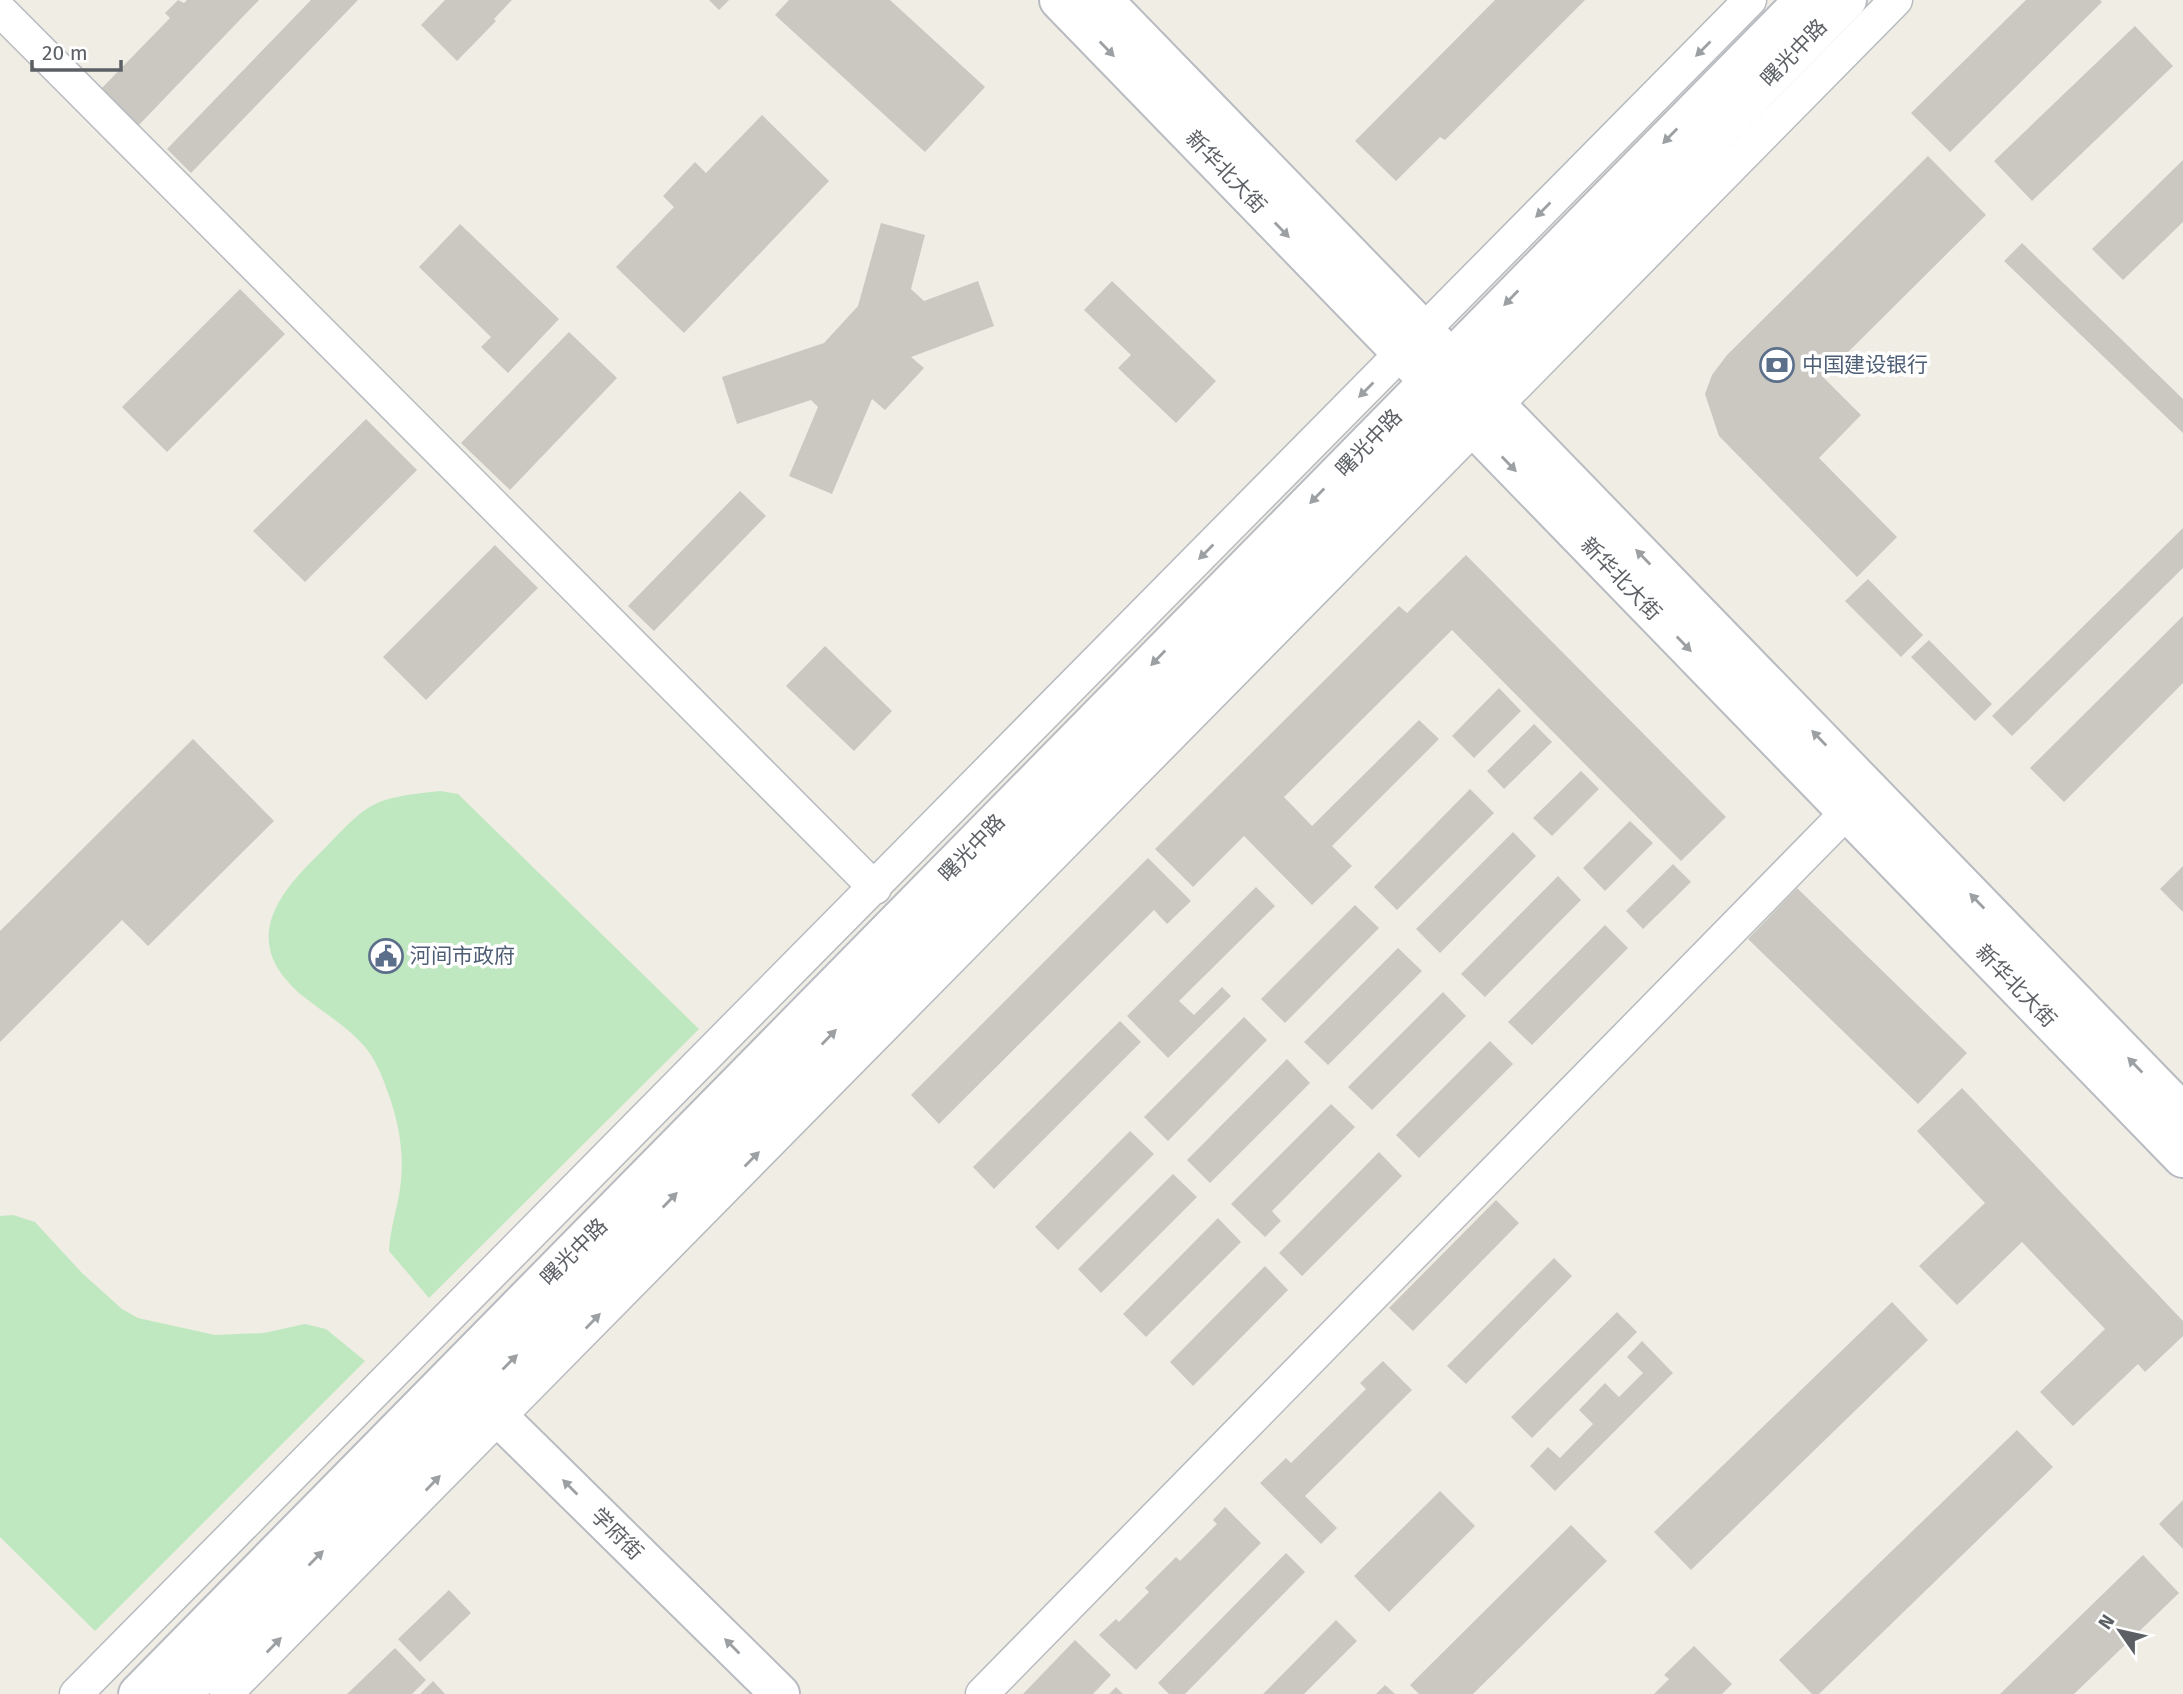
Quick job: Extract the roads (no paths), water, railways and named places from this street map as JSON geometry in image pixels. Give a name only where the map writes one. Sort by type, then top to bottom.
[{"type":"main road","name":"新华北大街","points":[[1059,0],[1413,342]]},
{"type":"main road","name":"新华北大街","points":[[1103,0],[1462,393],[2183,1114]]},
{"type":"main road","name":"曙光中路","points":[[1462,393],[1804,0]]},
{"type":"main road","name":"曙光中路","points":[[182,1694],[1847,0]]},
{"type":"main road","name":"新华北大街","points":[[1462,393],[1847,812],[2183,1158]]},
{"type":"main road","name":"曙光中路","points":[[138,1694],[468,1404]]},
{"type":"main road","name":"学府街","points":[[468,1404],[745,1694]]},
{"type":"main road","name":"学府街","points":[[468,1404],[780,1694]]},
{"type":"street","points":[[76,1694],[1751,0]]},
{"type":"street","points":[[1462,393],[1896,0]]},
{"type":"street","points":[[0,10],[875,888]]},
{"type":"street","points":[[982,1694],[1847,812]]},
{"type":"street","points":[[226,1694],[468,1404]]},
{"type":"place","name":"中国建设银行","points":[[1777,365]]},
{"type":"place","name":"河间市政府","points":[[386,956]]}]
